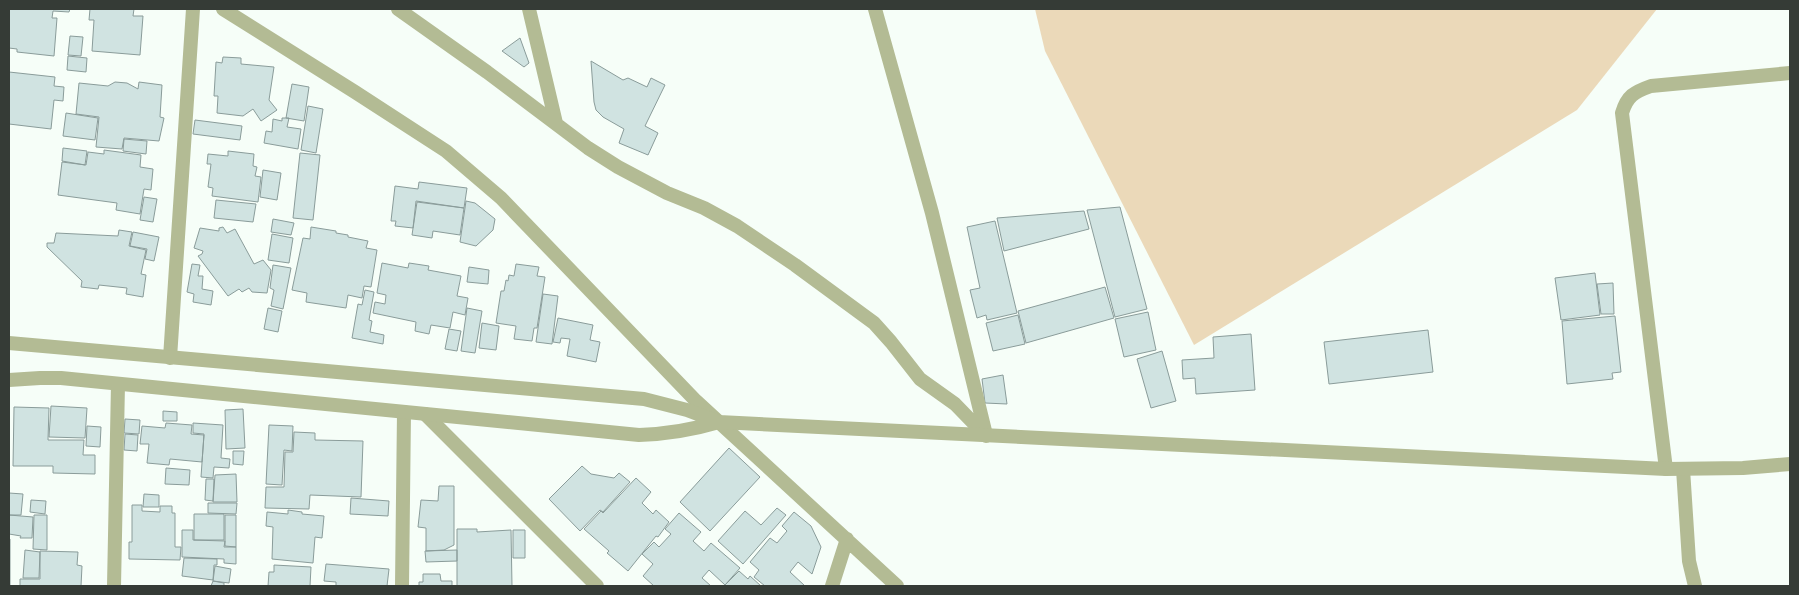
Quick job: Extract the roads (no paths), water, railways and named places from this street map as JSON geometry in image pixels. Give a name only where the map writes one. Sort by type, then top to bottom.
[{"type":"street","points":[[170,358],[193,9]]},
{"type":"street","points":[[223,9],[446,151],[501,198],[689,394],[897,586]]},
{"type":"street","points":[[398,9],[588,148],[618,167],[667,193],[704,208],[729,222],[795,265],[874,323],[920,379],[955,404],[986,436]]},
{"type":"street","points":[[529,9],[556,123]]},
{"type":"street","points":[[875,9],[932,213],[986,436]]},
{"type":"street","points":[[1666,469],[1622,113],[1625,102],[1635,93],[1651,86],[1790,73]]},
{"type":"street","points":[[9,343],[644,399],[687,410],[719,422],[1666,469],[1743,468],[1790,464]]},
{"type":"street","points":[[9,380],[40,378],[118,384],[639,435],[693,430],[719,422]]},
{"type":"street","points":[[114,586],[118,384]]},
{"type":"street","points":[[402,586],[404,412]]},
{"type":"street","points":[[425,414],[597,586]]},
{"type":"street","points":[[1683,469],[1689,561],[1695,586]]},
{"type":"street","points":[[832,586],[847,539]]}]
